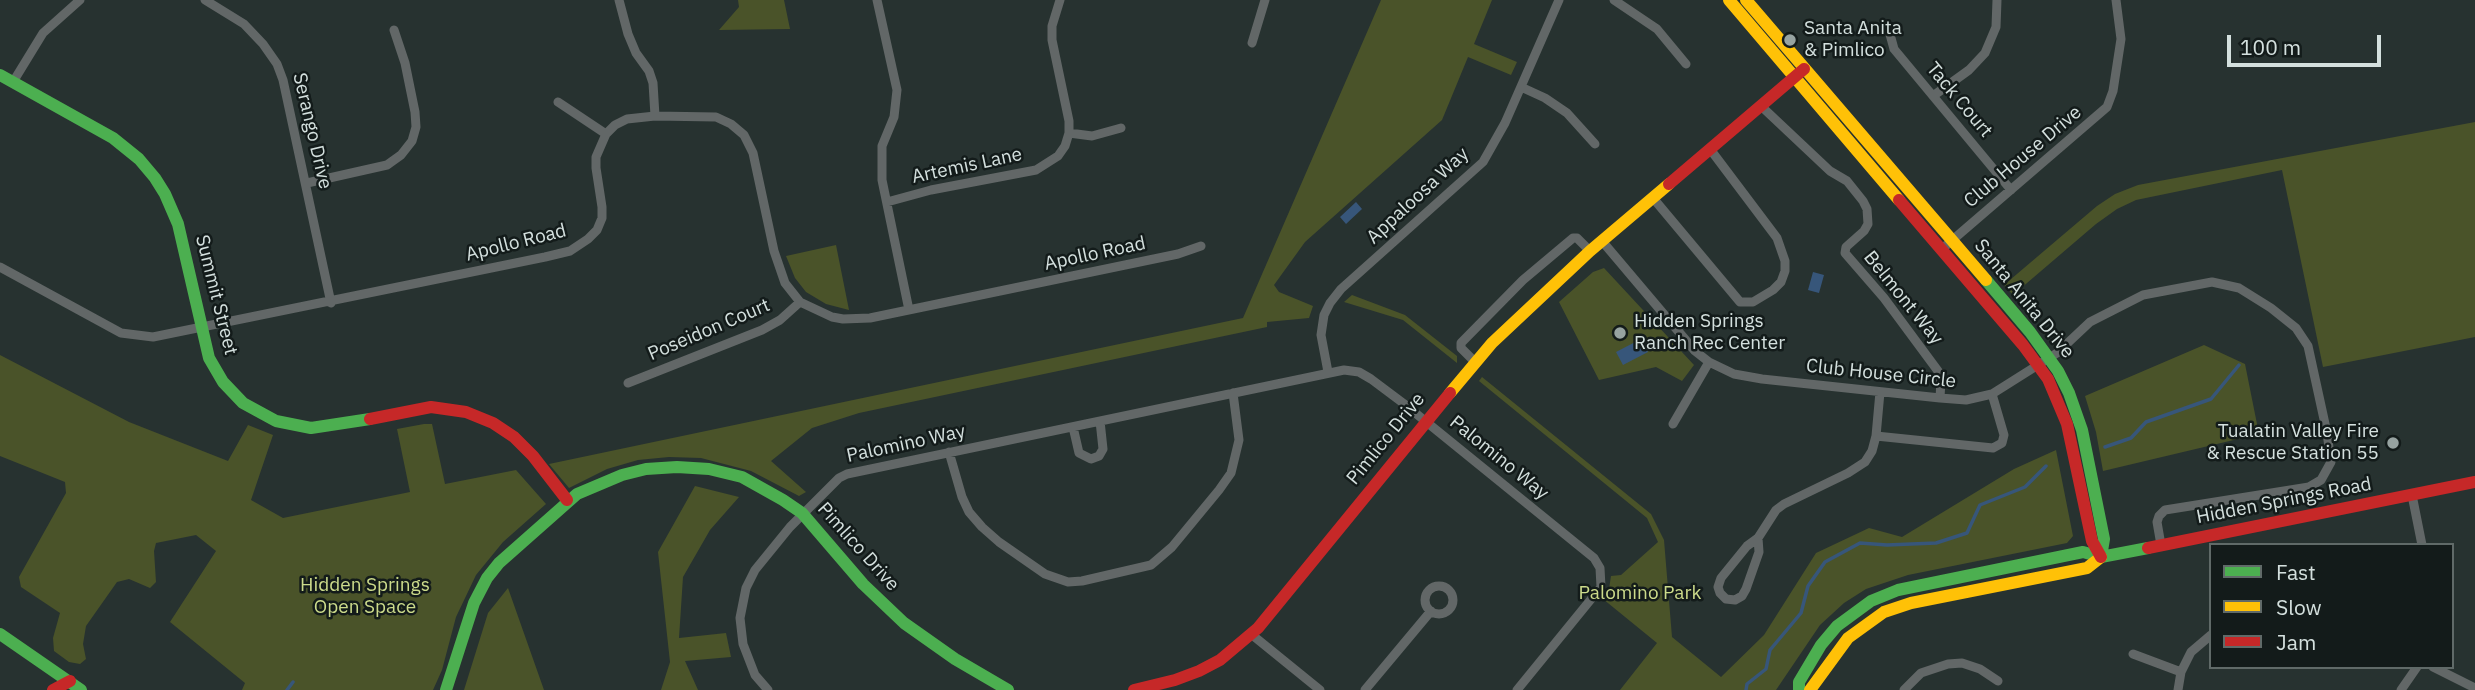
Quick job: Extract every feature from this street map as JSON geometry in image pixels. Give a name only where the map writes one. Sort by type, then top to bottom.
[{"type":"street","points":[[13,82],[43,33],[80,0]]},
{"type":"street","name":"Serango Drive","points":[[205,0],[244,24],[277,64],[288,95],[331,303]]},
{"type":"street","points":[[618,0],[628,34],[653,83],[655,116]]},
{"type":"street","points":[[877,0],[897,90],[894,117],[882,146],[882,180],[909,310]]},
{"type":"street","points":[[1060,0],[1052,26],[1052,40],[1069,121],[1069,134],[1092,136],[1121,128]]},
{"type":"street","points":[[1252,43],[1265,0]]},
{"type":"street","name":"Appaloosa Way","points":[[1328,372],[1321,327],[1330,303],[1341,289],[1482,162],[1494,145],[1559,0]]},
{"type":"street","points":[[1614,0],[1657,29],[1686,64]]},
{"type":"street","name":"Santa Anita Drive","points":[[1729,0],[1799,73],[2044,362],[2071,436],[2091,541],[2101,557]]},
{"type":"street","name":"Santa Anita Drive","points":[[1746,0],[1799,73]]},
{"type":"street","points":[[1933,96],[1969,70],[1985,53],[1996,27],[1997,0]]},
{"type":"street","name":"Club House Drive","points":[[1947,245],[2107,107],[2113,91],[2121,39],[2116,0]]},
{"type":"street","name":"Tack Court","points":[[1888,27],[1894,48],[2011,190]]},
{"type":"street","points":[[307,183],[387,165],[401,155],[412,141],[416,127],[414,108],[394,30]]},
{"type":"street","name":"Pimlico Drive","points":[[1134,690],[1199,671],[1228,654],[1251,634],[1426,421],[1516,318],[1590,251],[1799,73]]},
{"type":"street","name":"Summit Street","points":[[0,75],[113,138],[139,159],[155,178],[170,203],[178,224],[210,362],[239,400],[260,414],[283,423],[319,428],[431,407],[466,412],[493,423],[514,437],[560,488],[567,500]]},
{"type":"street","points":[[1521,87],[1545,98],[1567,113],[1595,144]]},
{"type":"street","points":[[558,102],[606,134],[615,125],[628,119],[655,116],[716,117],[731,124],[744,135],[753,153],[777,264],[785,283],[800,302]]},
{"type":"street","name":"Belmont Way","points":[[1761,106],[1830,171],[1847,181],[1863,201],[1867,209],[1868,224],[1846,247],[1845,253],[1884,298],[1938,370],[1941,380],[1940,398]]},
{"type":"street","name":"Apollo Road","points":[[0,267],[121,333],[153,337],[331,303],[545,257],[580,246],[597,230],[602,218],[596,168],[599,146],[606,134]]},
{"type":"street","name":"Artemis Lane","points":[[887,202],[931,190],[1036,170],[1058,156],[1069,134]]},
{"type":"street","points":[[1653,198],[1740,302],[1753,302],[1773,290],[1781,282],[1785,271],[1785,261],[1777,238],[1710,149]]},
{"type":"street","points":[[1476,363],[1461,348],[1461,343],[1523,280],[1570,239],[1577,238],[1590,251]]},
{"type":"street","name":"Club House Circle","points":[[1602,241],[1682,337],[1709,362],[1734,374],[1966,400],[1992,394],[2044,362],[2090,322],[2143,295],[2212,282],[2239,288],[2272,308],[2296,328],[2308,346],[2331,462],[2321,480],[2309,487],[2165,510],[2157,522],[2161,545]]},
{"type":"street","name":"Apollo Road","points":[[800,302],[819,313],[844,319],[870,318],[1178,254],[1201,246]]},
{"type":"street","name":"Poseidon Court","points":[[628,383],[762,330],[780,320],[800,302]]},
{"type":"street","points":[[1673,424],[1709,362]]},
{"type":"street","name":"Palomino Way","points":[[768,690],[755,675],[747,654],[740,618],[742,605],[755,570],[802,513],[829,486],[848,474],[1344,370],[1359,372],[1373,380],[1594,558],[1600,568],[1601,587],[1517,690]]},
{"type":"street","points":[[1758,538],[1759,552],[1746,589],[1742,596],[1735,600],[1726,599],[1718,587],[1721,578],[1747,546],[1758,538],[1776,510],[1865,462],[1872,451],[1876,436],[1880,392]]},
{"type":"street","points":[[949,452],[962,497],[969,512],[982,527],[1045,574],[1068,582],[1082,581],[1152,565],[1172,547],[1219,490],[1231,473],[1240,440],[1233,393]]},
{"type":"street","points":[[1876,436],[1993,447],[2002,443],[2004,435],[1992,394]]},
{"type":"street","points":[[1073,427],[1079,453],[1091,459],[1099,456],[1103,449],[1100,421]]},
{"type":"street","name":"Pimlico Drive","points":[[446,690],[471,610],[487,578],[499,563],[567,500],[591,487],[646,469],[686,467],[742,477],[774,493],[802,513],[852,573],[890,611],[953,658],[1008,690]]},
{"type":"street","name":"Hidden Springs Road","points":[[1799,690],[1799,682],[1815,655],[1844,619],[1888,593],[2083,552],[2101,557],[2475,482]]},
{"type":"street","points":[[2412,495],[2421,543]]},
{"type":"street","name":"Hidden Springs Road","points":[[1810,690],[1848,638],[1884,612],[1912,603],[2087,568],[2101,557]]},
{"type":"street","points":[[1365,690],[1431,611]]},
{"type":"street","points":[[0,634],[81,690]]},
{"type":"street","points":[[1251,634],[1320,690]]},
{"type":"street","points":[[2178,690],[2181,672],[2191,652],[2209,637]]},
{"type":"street","points":[[2133,654],[2181,672]]},
{"type":"street","points":[[1904,690],[1921,673],[1948,664],[1962,663],[1980,669],[1998,681]]},
{"type":"street","points":[[2401,690],[2416,669]]},
{"type":"street","points":[[2437,669],[2475,688]]},
{"type":"street","points":[[53,690],[71,681]]},
{"type":"green space","points":[[738,0],[784,0],[790,29],[719,30],[739,7]]},
{"type":"green space","points":[[1381,0],[1492,0],[1474,44],[1517,62],[1511,75],[1468,57],[1442,120],[1305,242],[1274,285],[1279,292],[1313,306],[1309,318],[1267,322],[1267,327],[859,413],[812,428],[771,461],[806,492],[799,496],[751,471],[701,458],[638,460],[607,469],[569,488],[549,464],[1243,318]]},
{"type":"green space","points":[[2475,122],[2475,337],[2323,367],[2282,170],[2136,200],[2096,224],[2013,295],[2004,285],[2097,206],[2115,194],[2138,185]]},
{"type":"green space","points":[[836,245],[849,310],[826,304],[806,292],[795,278],[786,256]]},
{"type":"green space","name":"Hidden Springs Ranch Rec Center","points":[[1604,268],[1694,365],[1682,381],[1656,367],[1599,380],[1559,302],[1593,272]]},
{"type":"green space","points":[[1352,295],[1405,315],[1457,356],[1457,363],[1403,320],[1344,302]]},
{"type":"green space","points":[[2204,345],[2245,364],[2259,434],[2103,471],[2096,432],[2085,396]]},
{"type":"green space","points":[[0,355],[129,422],[228,461],[248,425],[273,435],[251,500],[283,518],[410,492],[397,429],[424,424],[432,424],[445,484],[516,470],[546,504],[503,542],[476,575],[456,617],[442,670],[433,690],[242,690],[245,683],[170,622],[216,551],[196,535],[156,543],[156,582],[150,588],[129,579],[117,582],[86,626],[83,644],[86,659],[80,664],[69,662],[54,651],[53,638],[60,613],[21,587],[19,577],[66,493],[65,482],[0,456]]},
{"type":"green space","name":"Palomino Park","points":[[1482,377],[1651,514],[1664,540],[1672,637],[1721,677],[1764,635],[1816,553],[1869,528],[1902,537],[2014,469],[2056,450],[2073,536],[2067,543],[1908,575],[1866,589],[1844,603],[1820,625],[1776,690],[1620,690],[1657,643],[1603,599],[1609,589],[1611,576],[1621,575],[1658,542],[1647,518],[1479,381]]},
{"type":"green space","points":[[695,486],[739,497],[710,530],[683,577],[679,638],[726,633],[731,657],[685,661],[698,690],[661,690],[670,662],[658,552]]},
{"type":"green space","name":"Hidden Springs Open Space","points":[[508,588],[544,690],[464,690],[488,613]]},
{"type":"water","points":[[1356,202],[1362,209],[1346,224],[1340,217]]},
{"type":"water","points":[[1813,272],[1824,275],[1819,293],[1808,290]]},
{"type":"water","points":[[1641,339],[1648,352],[1623,365],[1616,352]]},
{"type":"waterway","points":[[2105,447],[2131,438],[2146,422],[2211,399],[2239,365]]},
{"type":"waterway","points":[[1746,690],[1747,684],[1766,669],[1770,650],[1801,613],[1808,586],[1825,562],[1860,543],[1936,543],[1967,533],[1980,505],[2025,487],[2046,466]]},
{"type":"waterway","points":[[287,690],[293,682]]},
{"type":"traffic: fast","points":[[0,75],[113,138],[139,159],[155,178],[178,224],[209,358],[223,382],[243,403],[276,421],[311,428],[370,419]]},
{"type":"traffic: fast","points":[[1986,280],[2030,332],[2058,371],[2069,393],[2082,430],[2104,539],[2101,557]]},
{"type":"traffic: fast","points":[[446,690],[474,603],[487,578],[499,563],[577,494],[622,475],[646,469],[677,467],[709,469],[742,477],[783,500],[802,513],[863,584],[904,623],[955,659],[1008,690]]},
{"type":"traffic: fast","points":[[1799,690],[1799,682],[1821,645],[1837,626],[1871,601],[1898,590],[2083,552],[2101,557],[2148,548]]},
{"type":"traffic: fast","points":[[0,634],[81,690]]},
{"type":"traffic: slow","points":[[1729,0],[1899,200]]},
{"type":"traffic: slow","points":[[1746,0],[1986,280]]},
{"type":"traffic: slow","points":[[1450,393],[1492,343],[1590,251],[1669,184]]},
{"type":"traffic: slow","points":[[1810,690],[1848,638],[1884,612],[1911,603],[2087,568],[2101,557]]},
{"type":"traffic: jam","points":[[1669,184],[1804,69]]},
{"type":"traffic: jam","points":[[1899,200],[2023,345],[2048,379],[2067,424],[2092,541],[2101,557]]},
{"type":"traffic: jam","points":[[1134,690],[1199,671],[1220,660],[1258,628],[1450,393]]},
{"type":"traffic: jam","points":[[370,419],[431,407],[466,412],[493,423],[514,437],[533,456],[567,500]]},
{"type":"traffic: jam","points":[[2148,548],[2475,482]]},
{"type":"traffic: jam","points":[[53,690],[70,681]]},
{"type":"place","name":"Santa Anita & Pimlico","points":[[1790,40]]},
{"type":"place","name":"Hidden Springs Ranch Rec Center","points":[[1620,333]]},
{"type":"place","name":"Tualatin Valley Fire & Rescue Station 55","points":[[2393,443]]}]
